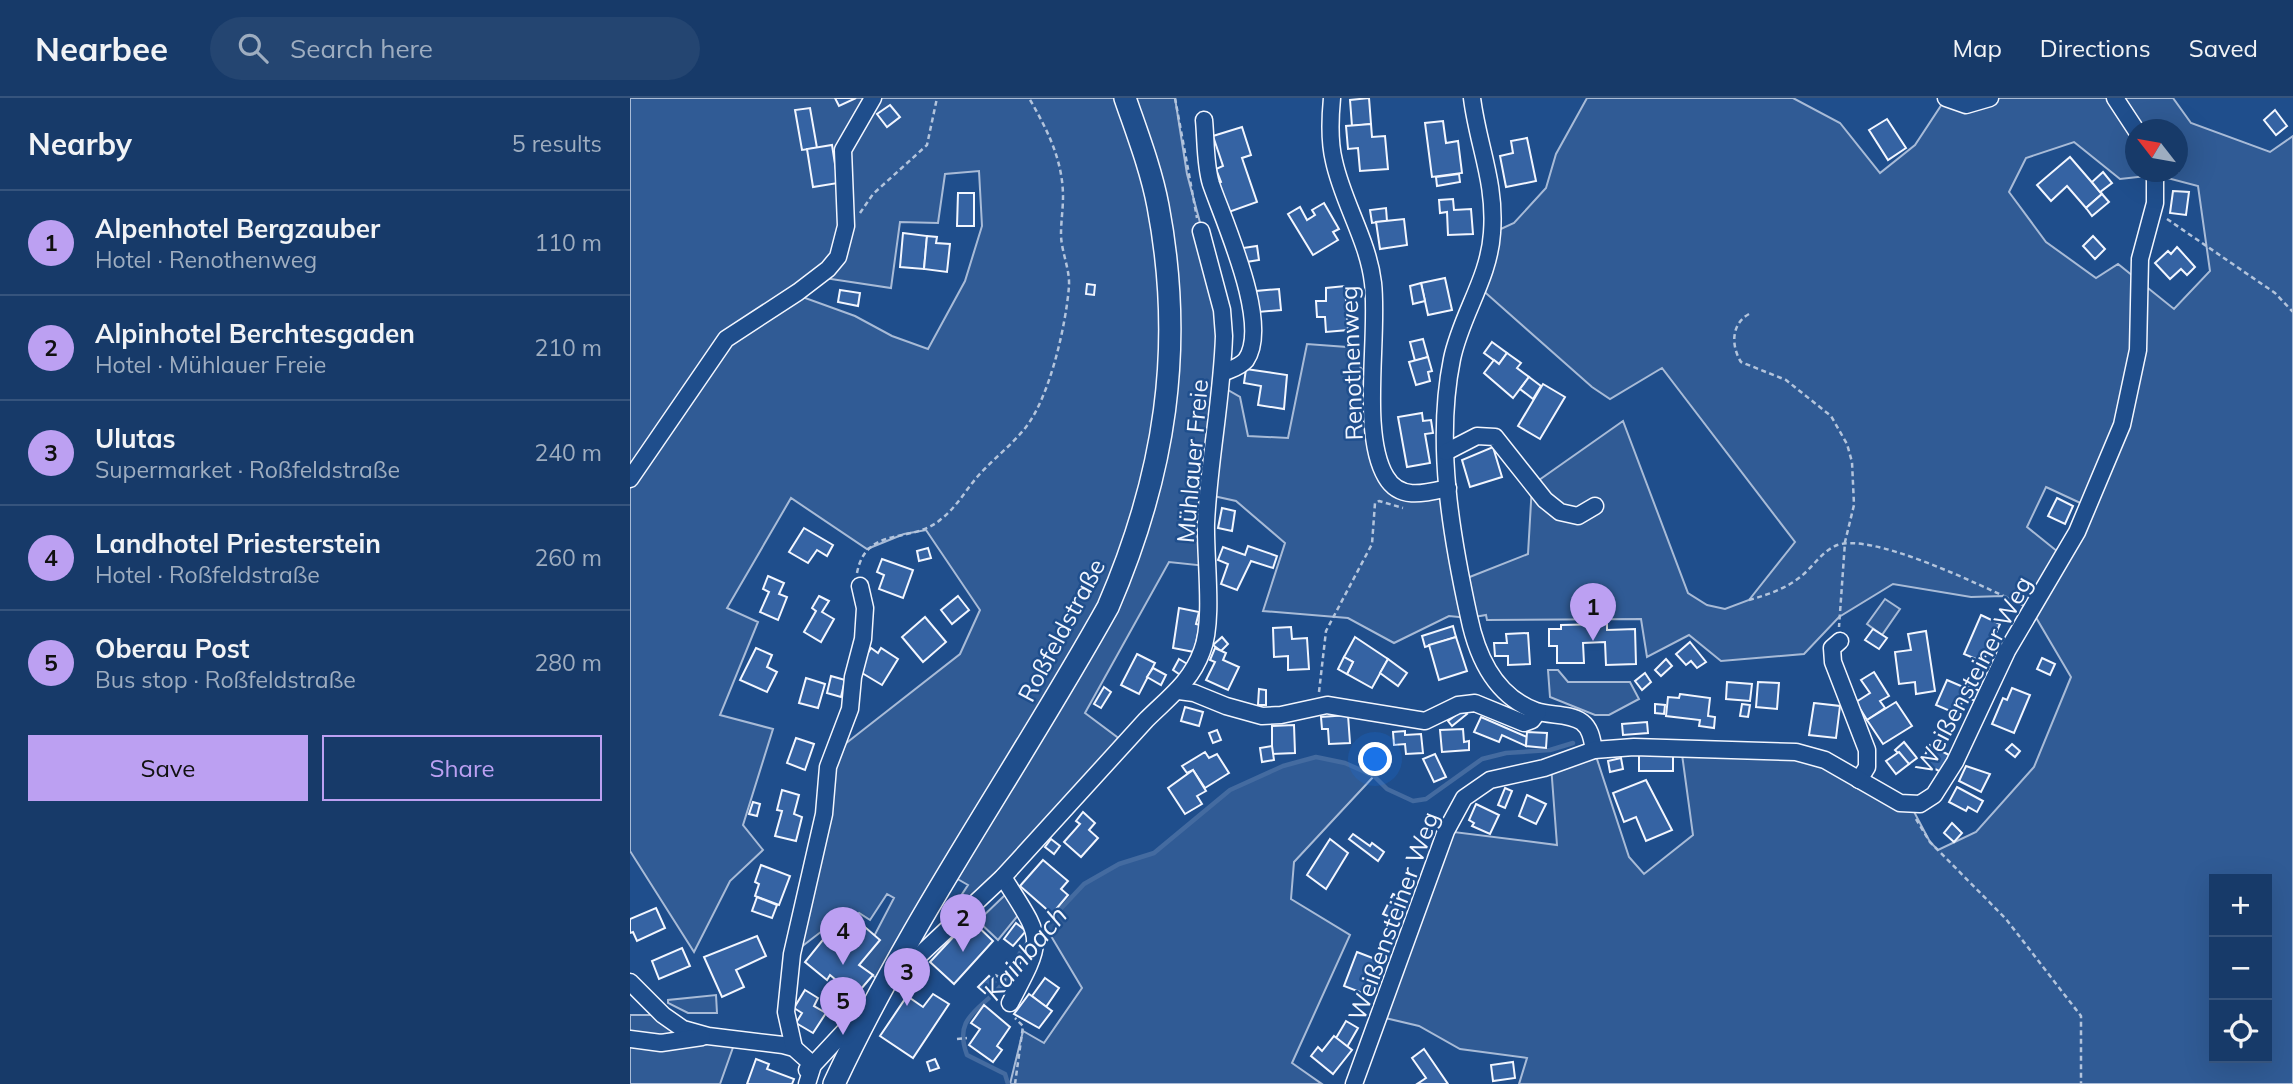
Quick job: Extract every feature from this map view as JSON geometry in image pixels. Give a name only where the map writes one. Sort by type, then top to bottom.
[{"type":"main road","name":"Roßfeldstraße","points":[[834,1084],[857,1034],[1108,607],[1128,561],[1150,494],[1167,411],[1171,348],[1169,279],[1157,203],[1125,98]]},
{"type":"street","points":[[630,479],[726,340],[828,269],[843,245],[846,226],[844,150],[873,98]]},
{"type":"street","name":"Renothenweg","points":[[1332,98],[1331,138],[1334,162],[1359,231],[1372,279],[1376,449],[1387,480],[1399,490],[1419,495]]},
{"type":"street","points":[[1472,98],[1490,175],[1492,233],[1486,269],[1452,357],[1446,452],[1448,488],[1463,591],[1479,656],[1491,676],[1509,695],[1538,712],[1584,723],[1590,731],[1594,750]]},
{"type":"street","points":[[1946,98],[1966,105],[1990,98]]},
{"type":"street","points":[[2115,98],[2129,119]]},
{"type":"street","points":[[1204,120],[1210,182],[1229,230],[1245,284],[1253,333],[1246,360],[1239,367],[1223,373]]},
{"type":"street","name":"Weißensteiner Weg","points":[[1354,1084],[1446,831],[1464,798],[1490,780],[1544,768],[1594,750],[1634,747],[1776,750],[1825,760],[1900,803],[1911,806],[1927,801],[1944,785],[2007,651],[2084,520],[2122,425],[2132,389],[2138,350],[2140,260],[2153,209],[2154,182]]},
{"type":"street","name":"Mühlauer Freie","points":[[885,987],[1003,877],[1146,720],[1170,695],[1179,691],[1197,664],[1206,632],[1206,523],[1213,439],[1223,373],[1222,310],[1201,231]]},
{"type":"street","points":[[1446,452],[1477,436],[1494,437],[1553,508],[1578,516],[1595,506]]},
{"type":"street","points":[[1419,495],[1448,488]]},
{"type":"street","points":[[794,1048],[786,1012],[792,954],[824,814],[828,767],[850,709],[853,677],[863,639],[865,608],[860,586]]},
{"type":"street","points":[[1840,641],[1832,648],[1833,662],[1867,750],[1867,767],[1859,780]]},
{"type":"street","points":[[1179,691],[1194,693],[1262,716],[1281,716],[1318,705],[1425,721],[1466,703],[1485,706],[1524,723],[1532,720],[1538,712]]},
{"type":"street","points":[[1003,877],[1035,934],[1037,952],[1010,1003]]},
{"type":"street","points":[[630,982],[674,1024],[708,1036],[794,1048],[813,1065],[798,1077],[796,1084]]},
{"type":"street","name":"Roßfeldstraße","points":[[807,1084],[813,1065],[885,987]]},
{"type":"street","points":[[630,1039],[661,1043],[708,1036]]},
{"type":"path","points":[[846,226],[853,226],[873,194],[927,145],[937,98]]},
{"type":"path","points":[[860,586],[857,572],[861,557],[867,549],[904,534],[926,530],[956,505],[977,478],[1026,426],[1053,369],[1069,285],[1060,236],[1061,173],[1048,131],[1030,98]]},
{"type":"path","points":[[1175,98],[1187,174],[1201,231]]},
{"type":"path","points":[[2153,209],[2275,293],[2293,312]]},
{"type":"path","points":[[1749,314],[1742,318],[1735,332],[1736,354],[1741,362],[1786,380],[1831,416],[1847,444],[1852,462],[1854,505],[1845,542],[1840,641]]},
{"type":"path","points":[[1318,705],[1326,631],[1373,544],[1375,503],[1379,501],[1397,509],[1411,508],[1419,495]]},
{"type":"path","points":[[1749,600],[1777,592],[1806,572],[1823,554],[1845,542],[1864,542],[1888,548],[2031,609]]},
{"type":"path","points":[[1911,806],[1930,842],[2006,919],[2081,1016],[2081,1084]]},
{"type":"path","points":[[995,975],[1000,977]]},
{"type":"path","points":[[1010,1003],[1010,1014],[1023,1026],[1015,1084]]},
{"type":"path","points":[[957,1039],[967,1038]]},
{"type":"shaded area","points":[[630,98],[1175,98],[1187,174],[1213,271],[1221,386],[1240,397],[1248,436],[1288,438],[1307,344],[1347,347],[1363,371],[1374,378],[1376,449],[1399,490],[1448,488],[1462,580],[1528,554],[1532,485],[1623,421],[1688,593],[1707,605],[1725,609],[1749,600],[1795,542],[1662,368],[1610,399],[1592,387],[1479,287],[1492,233],[1514,223],[1546,188],[1556,154],[1587,98],[1793,98],[1840,123],[1880,173],[1915,145],[1946,98],[2173,98],[2191,123],[2270,152],[2293,136],[2293,1084],[1519,1084],[1527,1058],[1460,1049],[1419,1026],[1381,1017],[1446,831],[1557,845],[1551,765],[1594,750],[1629,857],[1644,874],[1693,835],[1681,747],[1796,752],[1911,806],[1930,842],[1938,850],[1976,832],[2034,767],[2071,677],[2031,609],[2003,596],[1971,597],[1893,584],[1839,617],[1804,654],[1721,661],[1689,635],[1647,657],[1641,619],[1487,620],[1486,615],[1469,618],[1449,616],[1394,643],[1348,618],[1263,611],[1285,543],[1236,501],[1209,495],[1206,566],[1169,562],[1085,713],[1125,743],[1024,853],[954,915],[951,911],[968,885],[940,869],[876,978],[859,965],[894,898],[887,894],[870,920],[859,913],[822,931],[792,954],[831,755],[960,654],[980,610],[926,530],[904,534],[867,549],[791,498],[727,608],[758,622],[720,715],[773,729],[743,825],[763,850],[730,881],[694,952],[630,851]],"holes":[[[2125,119],[2188,119],[2188,182],[2183,182],[2198,186],[2210,271],[2174,309],[2118,264],[2096,278],[2046,242],[2009,192],[2026,158],[2074,142],[2120,179],[2125,178]],[[979,171],[982,226],[965,281],[928,349],[892,336],[855,316],[794,294],[818,277],[891,288],[900,222],[938,223],[945,174]],[[2046,487],[2089,507],[2063,556],[2027,527]]]},
{"type":"shaded area","points":[[1885,599],[1900,609],[1882,635],[1867,624]]},
{"type":"shaded area","points":[[1548,670],[1558,670],[1568,682],[1630,682],[1639,699],[1609,715],[1595,715],[1550,697]]},
{"type":"shaded area","points":[[1316,757],[1345,763],[1374,776],[1294,862],[1291,899],[1350,935],[1292,1063],[1322,1084],[1010,1084],[1023,1031],[1044,1043],[1082,988],[1045,926],[1084,884],[1119,864],[1154,853],[1230,790],[1283,766]]},
{"type":"shaded area","points":[[1006,894],[1020,913],[998,940],[978,921]]},
{"type":"shaded area","points":[[716,995],[717,1013],[688,1013],[668,1003],[668,1000]]},
{"type":"shaded area","points":[[630,1015],[663,1015],[736,1039],[720,1084],[630,1084]]},
{"type":"building","points":[[835,98],[856,98],[839,106]]},
{"type":"building","points":[[1369,98],[1371,124],[1352,126],[1350,100]]},
{"type":"building","points":[[890,105],[900,117],[887,127],[877,114]]},
{"type":"building","points":[[810,108],[817,148],[802,150],[795,110]]},
{"type":"building","points":[[2275,110],[2287,126],[2276,135],[2264,120]]},
{"type":"building","points":[[1887,119],[1906,148],[1888,160],[1869,130]]},
{"type":"building","points":[[1443,121],[1446,143],[1458,141],[1462,173],[1432,177],[1425,123]]},
{"type":"building","points":[[1371,124],[1372,137],[1385,136],[1388,169],[1360,171],[1358,148],[1348,149],[1346,126]]},
{"type":"building","points":[[1242,127],[1251,155],[1242,158],[1257,202],[1226,213],[1216,184],[1221,182],[1216,169],[1223,166],[1213,136]]},
{"type":"building","points":[[1527,138],[1536,181],[1506,187],[1500,156],[1513,153],[1511,141]]},
{"type":"building","points":[[832,145],[838,183],[813,187],[807,149]]},
{"type":"building","points":[[2070,157],[2102,194],[2086,208],[2067,186],[2051,201],[2037,185]]},
{"type":"building","points":[[2103,172],[2112,183],[2100,192],[2092,182]]},
{"type":"building","points":[[1459,174],[1460,182],[1437,186],[1436,177]]},
{"type":"building","points":[[2173,191],[2189,192],[2186,215],[2170,213]]},
{"type":"building","points":[[958,193],[974,193],[974,226],[957,226]]},
{"type":"building","points":[[2102,194],[2109,202],[2092,216],[2086,208]]},
{"type":"building","points":[[1453,199],[1454,210],[1471,209],[1473,234],[1448,235],[1447,212],[1440,213],[1439,200]]},
{"type":"building","points":[[1324,203],[1339,229],[1333,232],[1338,240],[1313,255],[1288,214],[1300,207],[1307,220],[1315,215],[1312,210]]},
{"type":"building","points":[[1386,208],[1387,221],[1372,223],[1370,210]]},
{"type":"building","points":[[1404,219],[1407,245],[1380,249],[1376,222]]},
{"type":"building","points":[[903,233],[927,236],[924,269],[900,267]]},
{"type":"building","points":[[927,236],[937,237],[936,243],[950,244],[947,272],[924,269]]},
{"type":"building","points":[[2093,236],[2105,249],[2095,259],[2083,246]]},
{"type":"building","points":[[1257,246],[1259,260],[1246,262],[1243,248]]},
{"type":"building","points":[[2177,247],[2195,267],[2187,275],[2181,269],[2170,279],[2155,263],[2168,251],[2171,254]]},
{"type":"building","points":[[1445,278],[1452,310],[1428,315],[1421,283]]},
{"type":"building","points":[[1421,283],[1425,301],[1413,304],[1410,286]]},
{"type":"building","points":[[1087,284],[1095,285],[1094,295],[1086,294]]},
{"type":"building","points":[[1345,286],[1348,330],[1326,332],[1325,317],[1317,317],[1316,301],[1326,301],[1326,288]]},
{"type":"building","points":[[1279,289],[1281,310],[1258,312],[1256,291]]},
{"type":"building","points":[[840,290],[860,293],[858,306],[838,302]]},
{"type":"building","points":[[1423,339],[1428,357],[1415,361],[1410,342]]},
{"type":"building","points":[[1492,342],[1507,353],[1499,364],[1484,353]]},
{"type":"building","points":[[1507,353],[1521,363],[1517,368],[1529,377],[1513,398],[1484,373],[1494,360],[1499,364]]},
{"type":"building","points":[[1428,357],[1432,371],[1428,372],[1430,381],[1416,385],[1409,362]]},
{"type":"building","points":[[1246,369],[1287,375],[1284,409],[1258,405],[1261,386],[1244,383]]},
{"type":"building","points":[[1529,377],[1541,386],[1533,399],[1520,389]]},
{"type":"building","points":[[1543,384],[1565,397],[1540,439],[1518,426]]},
{"type":"building","points":[[1422,413],[1423,421],[1431,420],[1433,433],[1425,434],[1430,463],[1407,467],[1398,417]]},
{"type":"building","points":[[1493,447],[1502,477],[1470,487],[1462,460]]},
{"type":"building","points":[[2057,498],[2073,506],[2065,524],[2048,516]]},
{"type":"building","points":[[1222,508],[1235,511],[1232,531],[1218,528]]},
{"type":"building","points":[[804,528],[833,545],[827,556],[817,550],[808,563],[789,552]]},
{"type":"building","points":[[1248,546],[1277,556],[1273,568],[1251,561],[1237,590],[1221,584],[1228,564],[1218,560],[1223,547],[1245,555]]},
{"type":"building","points":[[928,548],[931,558],[919,561],[917,551]]},
{"type":"building","points":[[882,559],[913,570],[903,598],[879,589],[884,575],[877,572]]},
{"type":"building","points":[[768,576],[784,583],[779,594],[787,597],[778,620],[760,612],[769,592],[763,589]]},
{"type":"building","points":[[819,596],[829,601],[822,612],[834,619],[821,642],[804,632],[816,611],[812,608]]},
{"type":"building","points":[[958,596],[969,610],[952,624],[941,610]]},
{"type":"building","points":[[1179,608],[1199,612],[1196,624],[1200,625],[1194,652],[1173,648]]},
{"type":"building","points":[[1981,615],[2000,624],[1983,662],[1964,654]]},
{"type":"building","points":[[925,617],[946,642],[923,662],[902,637]]},
{"type":"building","points":[[1607,624],[1607,630],[1635,629],[1636,664],[1606,665],[1605,642],[1583,643],[1584,663],[1557,663],[1557,646],[1549,646],[1549,629],[1561,629],[1561,625]]},
{"type":"building","points":[[1453,626],[1456,637],[1425,647],[1422,636]]},
{"type":"building","points":[[1291,627],[1292,639],[1307,638],[1309,669],[1288,670],[1288,656],[1274,657],[1273,628]]},
{"type":"building","points":[[1873,629],[1887,638],[1879,649],[1865,640]]},
{"type":"building","points":[[1926,631],[1935,691],[1916,694],[1915,682],[1899,684],[1895,652],[1911,650],[1908,634]]},
{"type":"building","points":[[1528,633],[1530,664],[1508,665],[1508,656],[1495,656],[1494,643],[1507,643],[1506,634]]},
{"type":"building","points":[[1222,637],[1228,644],[1221,651],[1213,645]]},
{"type":"building","points":[[1355,637],[1388,659],[1372,688],[1347,674],[1353,662],[1344,657]]},
{"type":"building","points":[[1456,637],[1467,671],[1439,680],[1429,645]]},
{"type":"building","points":[[1690,642],[1706,662],[1697,668],[1691,661],[1686,665],[1676,654]]},
{"type":"building","points":[[756,648],[772,655],[767,667],[777,672],[767,692],[740,680]]},
{"type":"building","points":[[871,648],[878,653],[881,648],[898,659],[882,685],[857,670]]},
{"type":"building","points":[[1215,648],[1226,653],[1223,660],[1239,667],[1228,690],[1206,680],[1215,662],[1210,660]]},
{"type":"building","points":[[1137,654],[1155,663],[1139,694],[1121,685]]},
{"type":"building","points":[[1344,657],[1353,662],[1347,674],[1338,669]]},
{"type":"building","points":[[2042,658],[2055,664],[2050,675],[2037,669]]},
{"type":"building","points":[[1179,659],[1189,665],[1182,676],[1173,670]]},
{"type":"building","points":[[1388,659],[1407,673],[1398,686],[1380,673]]},
{"type":"building","points":[[1666,659],[1672,666],[1661,676],[1655,670]]},
{"type":"building","points":[[1153,668],[1166,675],[1161,685],[1147,677]]},
{"type":"building","points":[[1874,672],[1889,696],[1880,701],[1885,708],[1867,720],[1856,702],[1870,693],[1861,680]]},
{"type":"building","points":[[1645,673],[1651,682],[1642,690],[1635,681]]},
{"type":"building","points":[[831,676],[845,680],[841,697],[827,693]]},
{"type":"building","points":[[806,678],[825,684],[818,708],[799,703]]},
{"type":"building","points":[[1947,680],[1968,689],[1957,714],[1936,705]]},
{"type":"building","points":[[1727,682],[1752,684],[1750,701],[1726,699]]},
{"type":"building","points":[[1758,682],[1779,683],[1777,709],[1756,707]]},
{"type":"building","points":[[1965,684],[1980,691],[1975,701],[1965,696],[1968,689],[1963,687]]},
{"type":"building","points":[[1104,687],[1111,692],[1101,708],[1094,704]]},
{"type":"building","points":[[2012,688],[2030,695],[2014,733],[1992,724],[2003,698],[2007,700]]},
{"type":"building","points":[[1259,689],[1266,690],[1266,705],[1258,705]]},
{"type":"building","points":[[1680,694],[1710,698],[1708,716],[1715,717],[1714,728],[1699,726],[1700,720],[1666,716],[1668,697],[1679,698]]},
{"type":"building","points":[[1896,702],[1912,726],[1883,744],[1867,720]]},
{"type":"building","points":[[1814,703],[1840,706],[1836,738],[1809,735]]},
{"type":"building","points":[[1655,704],[1665,705],[1664,714],[1655,713]]},
{"type":"building","points":[[1742,704],[1750,705],[1748,717],[1740,716]]},
{"type":"building","points":[[1185,707],[1203,712],[1199,726],[1181,721]]},
{"type":"building","points":[[1463,710],[1467,714],[1452,726],[1448,721]]},
{"type":"building","points":[[1348,715],[1350,743],[1329,744],[1328,729],[1322,729],[1321,717]]},
{"type":"building","points":[[1481,717],[1527,737],[1526,746],[1502,735],[1499,742],[1474,732]]},
{"type":"building","points":[[1647,722],[1648,733],[1623,735],[1622,724]]},
{"type":"building","points":[[1294,725],[1295,753],[1272,754],[1272,726]]},
{"type":"building","points":[[1463,729],[1464,742],[1469,741],[1469,750],[1442,752],[1440,730]]},
{"type":"building","points":[[1217,730],[1221,740],[1213,743],[1209,733]]},
{"type":"building","points":[[1405,731],[1405,735],[1421,734],[1423,753],[1406,754],[1405,744],[1394,745],[1393,732]]},
{"type":"building","points":[[1527,732],[1547,733],[1546,748],[1526,746]]},
{"type":"building","points":[[796,738],[814,744],[805,770],[787,763]]},
{"type":"building","points":[[1904,742],[1917,758],[1909,764],[1895,750]]},
{"type":"building","points":[[2012,744],[2020,751],[2015,757],[2006,750]]},
{"type":"building","points":[[1930,745],[1949,755],[1941,772],[1925,764],[1928,759],[1924,757]]},
{"type":"building","points":[[1272,746],[1274,760],[1262,762],[1260,748]]},
{"type":"building","points":[[1205,752],[1209,758],[1217,754],[1229,773],[1205,788],[1193,770],[1187,773],[1182,766]]},
{"type":"building","points":[[1899,752],[1909,764],[1896,774],[1886,761]]},
{"type":"building","points":[[1673,753],[1673,771],[1639,771],[1639,754]]},
{"type":"building","points":[[1435,754],[1446,777],[1434,782],[1423,759]]},
{"type":"building","points":[[1621,758],[1623,769],[1610,772],[1608,761]]},
{"type":"building","points":[[1966,766],[1990,774],[1981,792],[1959,781]]},
{"type":"building","points":[[1193,770],[1206,791],[1197,796],[1202,804],[1185,814],[1168,788]]},
{"type":"building","points":[[1646,780],[1672,830],[1646,841],[1636,817],[1624,822],[1613,793]]},
{"type":"building","points":[[1957,787],[1983,801],[1977,812],[1968,807],[1966,811],[1949,802]]},
{"type":"building","points":[[1505,788],[1512,791],[1505,808],[1498,805]]},
{"type":"building","points":[[782,790],[799,795],[794,814],[802,817],[796,841],[775,836],[782,811],[777,810]]},
{"type":"building","points":[[1527,795],[1546,804],[1536,824],[1519,816]]},
{"type":"building","points":[[753,802],[760,804],[757,816],[749,814]]},
{"type":"building","points":[[1476,804],[1499,815],[1490,834],[1472,826],[1474,823],[1469,820]]},
{"type":"building","points":[[1083,812],[1095,823],[1089,830],[1098,838],[1081,857],[1064,842],[1080,824],[1076,821]]},
{"type":"building","points":[[1952,823],[1962,833],[1954,842],[1944,833]]},
{"type":"building","points":[[1353,834],[1384,852],[1378,861],[1349,839]]},
{"type":"building","points":[[1051,839],[1060,846],[1054,854],[1045,847]]},
{"type":"building","points":[[1330,839],[1348,853],[1326,889],[1307,875]]},
{"type":"building","points":[[1043,860],[1068,881],[1061,889],[1068,895],[1052,914],[1020,886]]},
{"type":"building","points":[[761,865],[790,876],[779,905],[755,896],[759,884],[755,882]]},
{"type":"building","points":[[1393,894],[1408,902],[1399,921],[1383,914]]},
{"type":"building","points":[[757,897],[777,905],[772,918],[752,911]]},
{"type":"building","points":[[656,908],[665,928],[637,941],[633,932],[630,933],[630,919]]},
{"type":"building","points":[[970,919],[993,941],[954,984],[930,962]]},
{"type":"building","points":[[859,922],[880,940],[859,965],[873,975],[855,996],[830,975],[827,980],[805,962],[826,936],[839,947]]},
{"type":"building","points":[[1016,923],[1026,931],[1013,946],[1004,939]]},
{"type":"building","points":[[757,936],[766,956],[736,970],[744,987],[722,997],[704,957]]},
{"type":"building","points":[[682,948],[690,966],[659,979],[652,961]]},
{"type":"building","points":[[1357,952],[1378,960],[1365,994],[1344,986]]},
{"type":"building","points":[[989,976],[995,982],[985,993],[978,987]]},
{"type":"building","points":[[1045,978],[1059,988],[1046,1007],[1032,996]]},
{"type":"building","points":[[805,990],[818,998],[814,1006],[826,1013],[813,1033],[796,1023],[802,1013],[794,1008]]},
{"type":"building","points":[[933,994],[949,1004],[913,1058],[880,1036],[907,996],[923,1007]]},
{"type":"building","points":[[1029,994],[1052,1011],[1039,1028],[1014,1014]]},
{"type":"building","points":[[984,1005],[1010,1027],[997,1046],[1002,1050],[993,1062],[969,1045],[980,1029],[971,1023]]},
{"type":"building","points":[[1346,1021],[1358,1028],[1347,1047],[1336,1038]]},
{"type":"building","points":[[1334,1036],[1352,1050],[1333,1074],[1311,1056],[1318,1047],[1322,1051]]},
{"type":"building","points":[[1424,1049],[1448,1084],[1417,1084],[1426,1078],[1412,1058]]},
{"type":"building","points":[[756,1059],[769,1064],[767,1069],[794,1079],[792,1084],[747,1084]]},
{"type":"building","points":[[935,1059],[939,1068],[930,1071],[927,1062]]},
{"type":"building","points":[[1513,1062],[1515,1078],[1493,1081],[1491,1065]]},
{"type":"waterway","name":"Kainbach","points":[[1038,933],[1084,884],[1119,864],[1154,853],[1230,790],[1283,766],[1316,757],[1345,763],[1374,776],[1387,789],[1413,801],[1426,799],[1482,759],[1506,753],[1550,750],[1573,743]]},
{"type":"waterway","name":"Kainbach","points":[[1008,1084],[1005,1074],[967,1055],[963,1031],[972,1014],[1003,983],[1029,941]]},
{"type":"place","name":"Alpenhotel Bergzauber","points":[[1593,641]]},
{"type":"place","name":"Alpinhotel Berchtesgaden","points":[[963,952]]},
{"type":"place","name":"Landhotel Priesterstein","points":[[843,965]]},
{"type":"place","name":"Ulutas","points":[[907,1006]]},
{"type":"place","name":"Oberau Post","points":[[843,1035]]}]
